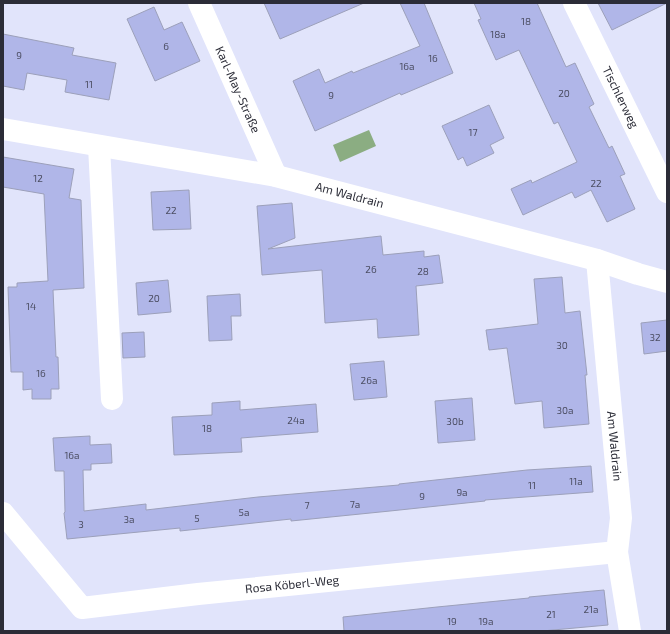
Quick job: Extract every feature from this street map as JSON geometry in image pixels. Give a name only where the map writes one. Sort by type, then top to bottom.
[{"type":"street","name":"Karl-May-Straße","points":[[199,3],[276,176]]},
{"type":"street","name":"Tischlerweg","points":[[574,3],[667,192]]},
{"type":"street","name":"Am Waldrain","points":[[3,129],[276,176],[597,260],[667,282]]},
{"type":"street","points":[[99,146],[112,399]]},
{"type":"street","name":"Am Waldrain","points":[[597,260],[621,518],[617,552],[630,631]]},
{"type":"street","name":"Rosa Köberl-Weg","points":[[5,516],[82,608],[198,594],[617,552]]},
{"type":"shaded area","points":[[369,130],[376,146],[340,162],[333,145]]},
{"type":"building","points":[[264,3],[364,3],[280,39]]},
{"type":"building","points":[[400,3],[424,3],[453,73],[401,95],[400,93],[315,131],[293,81],[319,69],[325,83],[352,71],[353,73],[420,46]]},
{"type":"building","points":[[474,3],[537,3],[566,67],[575,63],[594,104],[589,107],[609,148],[612,146],[625,174],[620,176],[635,209],[607,222],[591,190],[575,198],[572,192],[523,215],[511,189],[531,180],[532,183],[577,162],[558,122],[554,124],[519,50],[496,60],[478,20],[481,19]]},
{"type":"building","points":[[598,3],[667,3],[612,30]]},
{"type":"building","points":[[154,7],[164,30],[182,22],[200,61],[155,81],[127,19]]},
{"type":"building","points":[[3,34],[74,48],[72,55],[116,63],[109,100],[65,92],[67,80],[27,73],[24,90],[3,86]]},
{"type":"building","points":[[489,105],[504,138],[490,145],[494,153],[467,166],[463,157],[458,160],[442,126]]},
{"type":"building","points":[[3,157],[74,169],[69,198],[81,200],[84,288],[53,290],[59,389],[51,389],[51,399],[32,399],[32,389],[23,390],[23,372],[11,372],[8,287],[17,287],[17,283],[48,281],[44,194],[3,187]]},
{"type":"building","points":[[189,190],[191,229],[153,230],[151,192]]},
{"type":"building","points":[[292,203],[295,238],[268,249],[381,236],[383,255],[424,251],[424,257],[439,255],[443,283],[416,286],[419,335],[378,338],[377,319],[325,323],[322,270],[262,275],[257,206]]},
{"type":"building","points":[[562,277],[565,313],[580,311],[587,375],[585,375],[589,424],[544,428],[542,401],[515,404],[507,348],[489,350],[486,330],[538,324],[534,279]]},
{"type":"building","points":[[168,280],[171,312],[138,315],[136,283]]},
{"type":"building","points":[[240,294],[241,316],[231,316],[232,340],[209,341],[207,296]]},
{"type":"building","points":[[667,320],[667,351],[644,354],[641,323]]},
{"type":"building","points":[[144,332],[145,357],[123,358],[122,333]]},
{"type":"building","points":[[384,361],[387,397],[354,400],[350,364]]},
{"type":"building","points":[[472,398],[475,440],[438,443],[435,401]]},
{"type":"building","points":[[240,401],[240,410],[316,404],[318,432],[241,438],[242,452],[174,455],[172,417],[212,415],[212,403]]},
{"type":"building","points":[[90,436],[90,445],[111,444],[112,463],[91,464],[91,470],[83,470],[84,511],[146,504],[146,510],[258,497],[399,485],[527,470],[591,466],[593,492],[485,500],[390,511],[291,521],[291,519],[180,531],[180,528],[67,539],[64,513],[64,471],[55,471],[53,438]]},
{"type":"building","points":[[604,590],[608,625],[542,631],[344,631],[343,617]]}]
